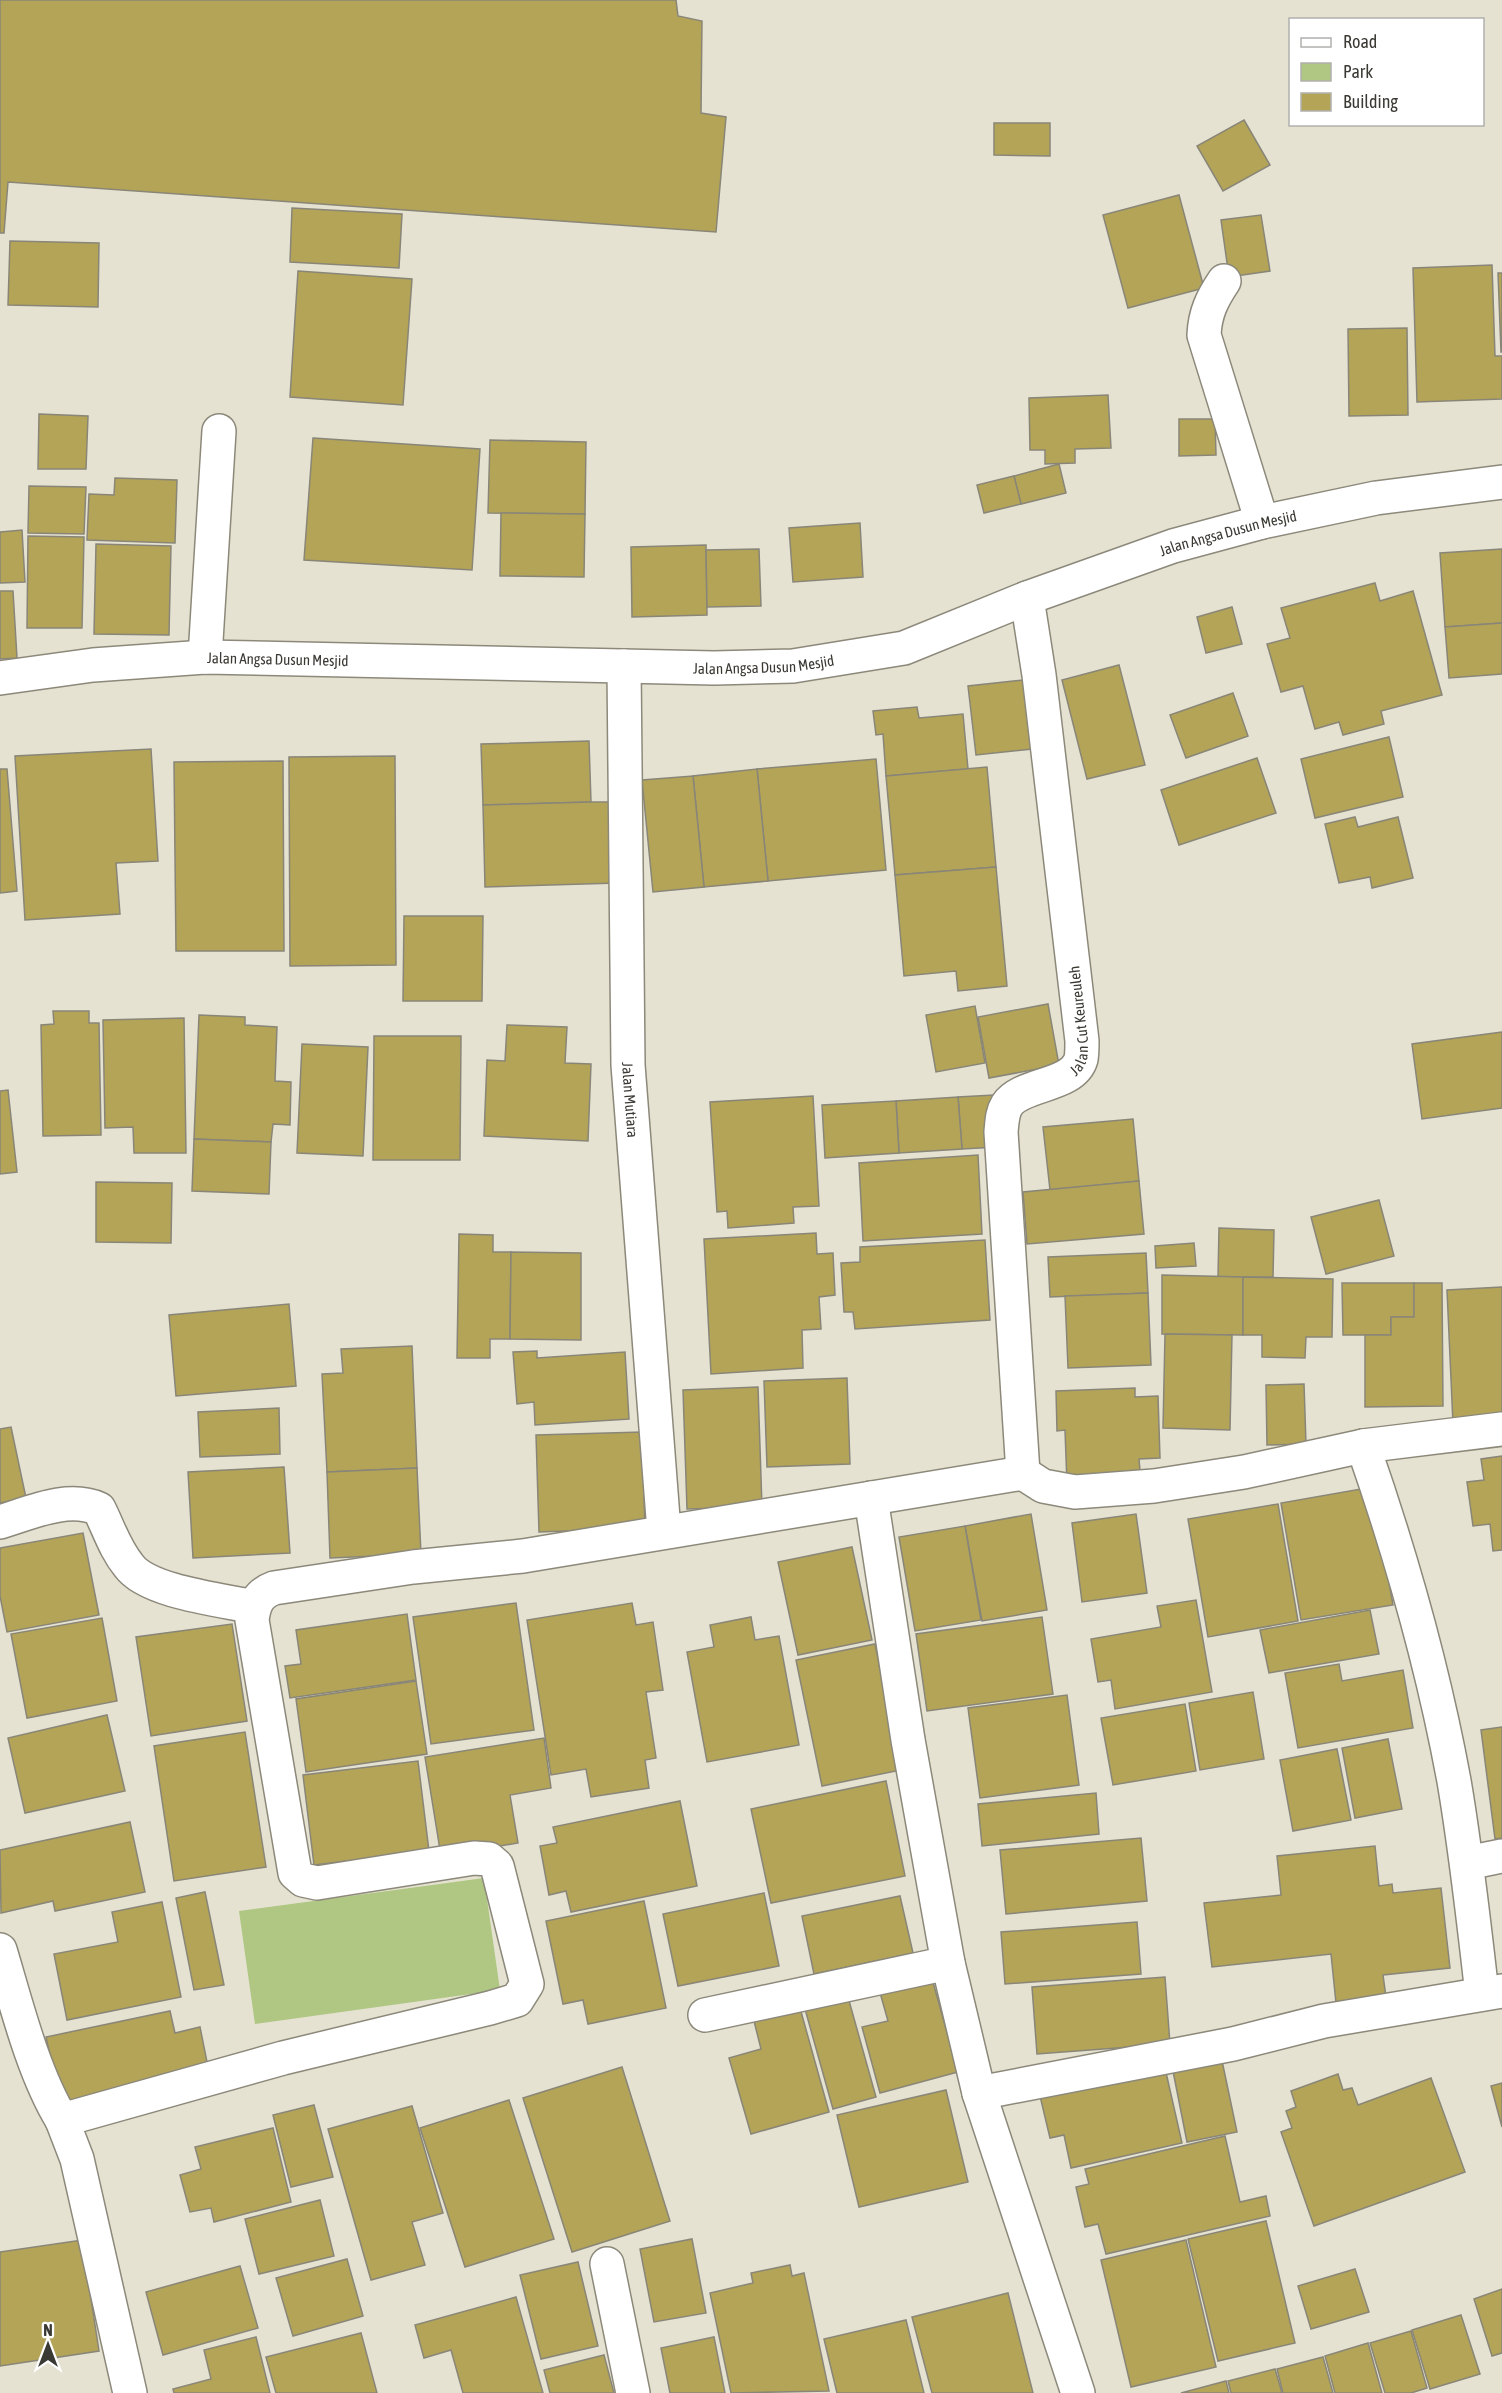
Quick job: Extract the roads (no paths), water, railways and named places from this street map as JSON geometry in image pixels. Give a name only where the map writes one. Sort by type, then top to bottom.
[{"type":"street","points":[[1224,281],[1210,302],[1205,318],[1204,335],[1262,522]]},
{"type":"street","points":[[205,657],[219,431]]},
{"type":"street","name":"Jalan Angsa Dusun Mesjid","points":[[0,678],[93,664],[205,657],[624,666],[793,666],[904,648],[1027,598],[1173,546],[1262,522],[1376,498],[1502,482]]},
{"type":"street","name":"Jalan Cut Keureuleh","points":[[1023,1473],[1001,1132],[1002,1116],[1009,1102],[1072,1073],[1080,1061],[1082,1041],[1039,675],[1027,598]]},
{"type":"street","name":"Jalan Mutiara","points":[[624,666],[628,1065],[664,1531]]},
{"type":"street","points":[[62,2120],[283,2058],[490,2008],[517,2000],[527,1984],[497,1866],[489,1859],[474,1858],[317,1883],[303,1880],[295,1873],[252,1620],[254,1606],[262,1593],[274,1588],[413,1567],[523,1556],[1023,1473],[1043,1486],[1075,1492],[1154,1486],[1244,1472],[1363,1446],[1502,1429]]},
{"type":"street","points":[[979,2093],[1233,2044],[1324,2020],[1492,1992],[1454,1781],[1429,1662],[1386,1510],[1363,1446]]},
{"type":"street","points":[[871,1498],[908,1740],[948,1964],[979,2093],[1078,2393]]},
{"type":"street","points":[[0,1522],[50,1507],[70,1504],[89,1505],[99,1509],[114,1545],[130,1568],[144,1580],[183,1592],[254,1606]]},
{"type":"street","points":[[1467,1863],[1502,1857]]},
{"type":"street","points":[[0,1950],[21,2024],[77,2158],[130,2393]]},
{"type":"street","points":[[705,2015],[948,1964]]},
{"type":"street","points":[[607,2264],[633,2393]]}]
